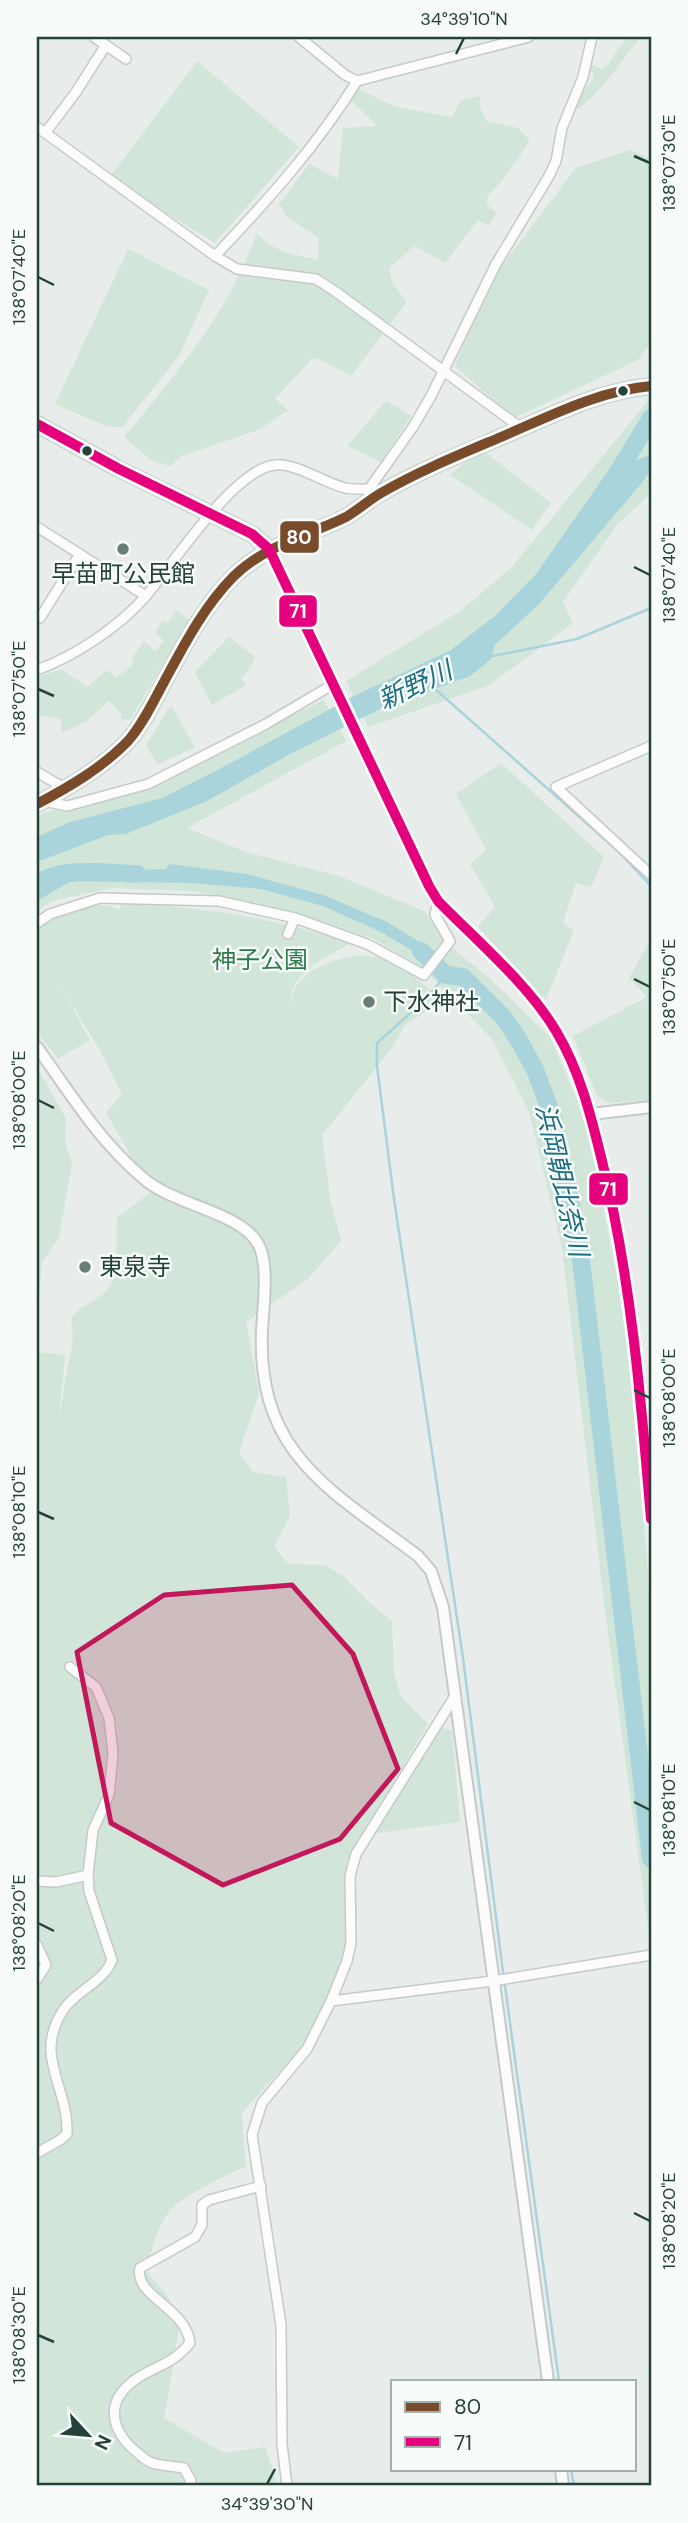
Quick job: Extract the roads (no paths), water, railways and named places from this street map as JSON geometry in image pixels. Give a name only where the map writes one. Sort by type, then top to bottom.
[{"type":"main road","points":[[40,803],[90,773],[128,740],[145,717],[180,652],[212,602],[235,575],[269,549],[347,516],[375,491],[570,407],[610,393],[651,386]]},
{"type":"main road","points":[[37,424],[119,469],[251,534],[269,549],[419,869],[438,901],[540,1009],[566,1050],[591,1114],[620,1245],[648,1449],[651,1519]]},
{"type":"street","points":[[299,37],[345,75],[357,81],[530,37]]},
{"type":"street","points":[[37,670],[99,639],[146,596],[203,522],[241,480],[257,470],[275,465],[348,489],[375,491],[444,372],[496,264],[556,161],[562,128],[583,77],[592,37]]},
{"type":"street","points":[[127,59],[100,40],[41,130],[215,256],[237,269],[316,279],[521,428]]},
{"type":"street","points":[[215,256],[274,194],[334,118],[357,81]]},
{"type":"street","points":[[37,527],[146,596]]},
{"type":"street","points":[[40,618],[80,554]]},
{"type":"street","points":[[40,803],[67,806],[148,784],[333,687]]},
{"type":"street","points":[[651,746],[556,787],[651,875]]},
{"type":"street","points":[[37,772],[66,789]]},
{"type":"street","points":[[37,923],[50,914],[100,898],[219,901],[295,918],[367,944],[424,975],[450,941],[435,915],[438,901]]},
{"type":"street","points":[[288,934],[295,918]]},
{"type":"street","points":[[37,1047],[95,1130],[143,1179],[163,1193],[243,1227],[258,1243],[264,1283],[261,1356],[267,1393],[276,1421],[288,1444],[309,1470],[418,1556],[431,1571],[443,1607],[548,2380]]},
{"type":"street","points":[[591,1114],[651,1107]]},
{"type":"street","points":[[37,2153],[67,2134],[66,2116],[49,2048],[56,2021],[70,2001],[102,1976],[113,1960],[89,1891],[88,1875],[93,1830],[109,1795],[113,1754],[109,1718],[96,1687],[70,1667]]},
{"type":"street","points":[[288,2486],[282,2444],[281,2325],[252,2135],[262,2103],[307,2049],[331,2001],[352,1943],[350,1877],[356,1854],[455,1696]]},
{"type":"street","points":[[37,1881],[56,1882],[88,1875]]},
{"type":"street","points":[[37,1945],[46,1965],[37,1979]]},
{"type":"street","points":[[331,2001],[494,1982],[651,1955]]},
{"type":"street","points":[[189,2486],[191,2481],[184,2468],[151,2463],[126,2444],[117,2431],[114,2409],[119,2396],[132,2382],[180,2356],[190,2343],[188,2330],[182,2321],[143,2285],[138,2277],[140,2268],[195,2237],[202,2225],[202,2205],[209,2200],[261,2186]]},
{"type":"water","points":[[624,448],[648,472],[645,479],[540,603],[495,645],[490,660],[470,676],[378,710],[290,754],[207,801],[126,834],[108,835],[37,862],[37,837],[70,822],[162,798],[352,697],[451,650],[495,616],[536,574]]},
{"type":"water","points":[[169,864],[247,874],[323,895],[387,922],[436,952],[430,961],[381,932],[323,906],[261,889],[191,883],[71,881],[37,901],[37,886],[67,875],[166,869]]},
{"type":"waterway","points":[[618,472],[651,418]]},
{"type":"waterway","name":"新野川","points":[[624,480],[636,470],[651,464]]},
{"type":"waterway","points":[[488,657],[577,639],[651,608]]},
{"type":"waterway","points":[[434,688],[618,851],[651,886]]},
{"type":"waterway","name":"浜岡朝比奈川","points":[[37,884],[47,878],[72,873],[137,874]]},
{"type":"waterway","name":"浜岡朝比奈川","points":[[421,951],[446,975],[463,977],[504,1018],[536,1072],[553,1118],[580,1251],[651,1859]]},
{"type":"waterway","points":[[446,975],[423,1002],[377,1043],[377,1066],[394,1199],[463,1658],[503,1972]]},
{"type":"waterway","points":[[505,1986],[559,2380]]},
{"type":"waterway","points":[[571,2470],[574,2486]]},
{"type":"place","name":"早苗町公民館","points":[[123,549]]},
{"type":"place","name":"下水神社","points":[[369,1002]]},
{"type":"place","name":"東泉寺","points":[[85,1267]]},
{"type":"park label","name":"神子公園","points":[[260,960]]}]
